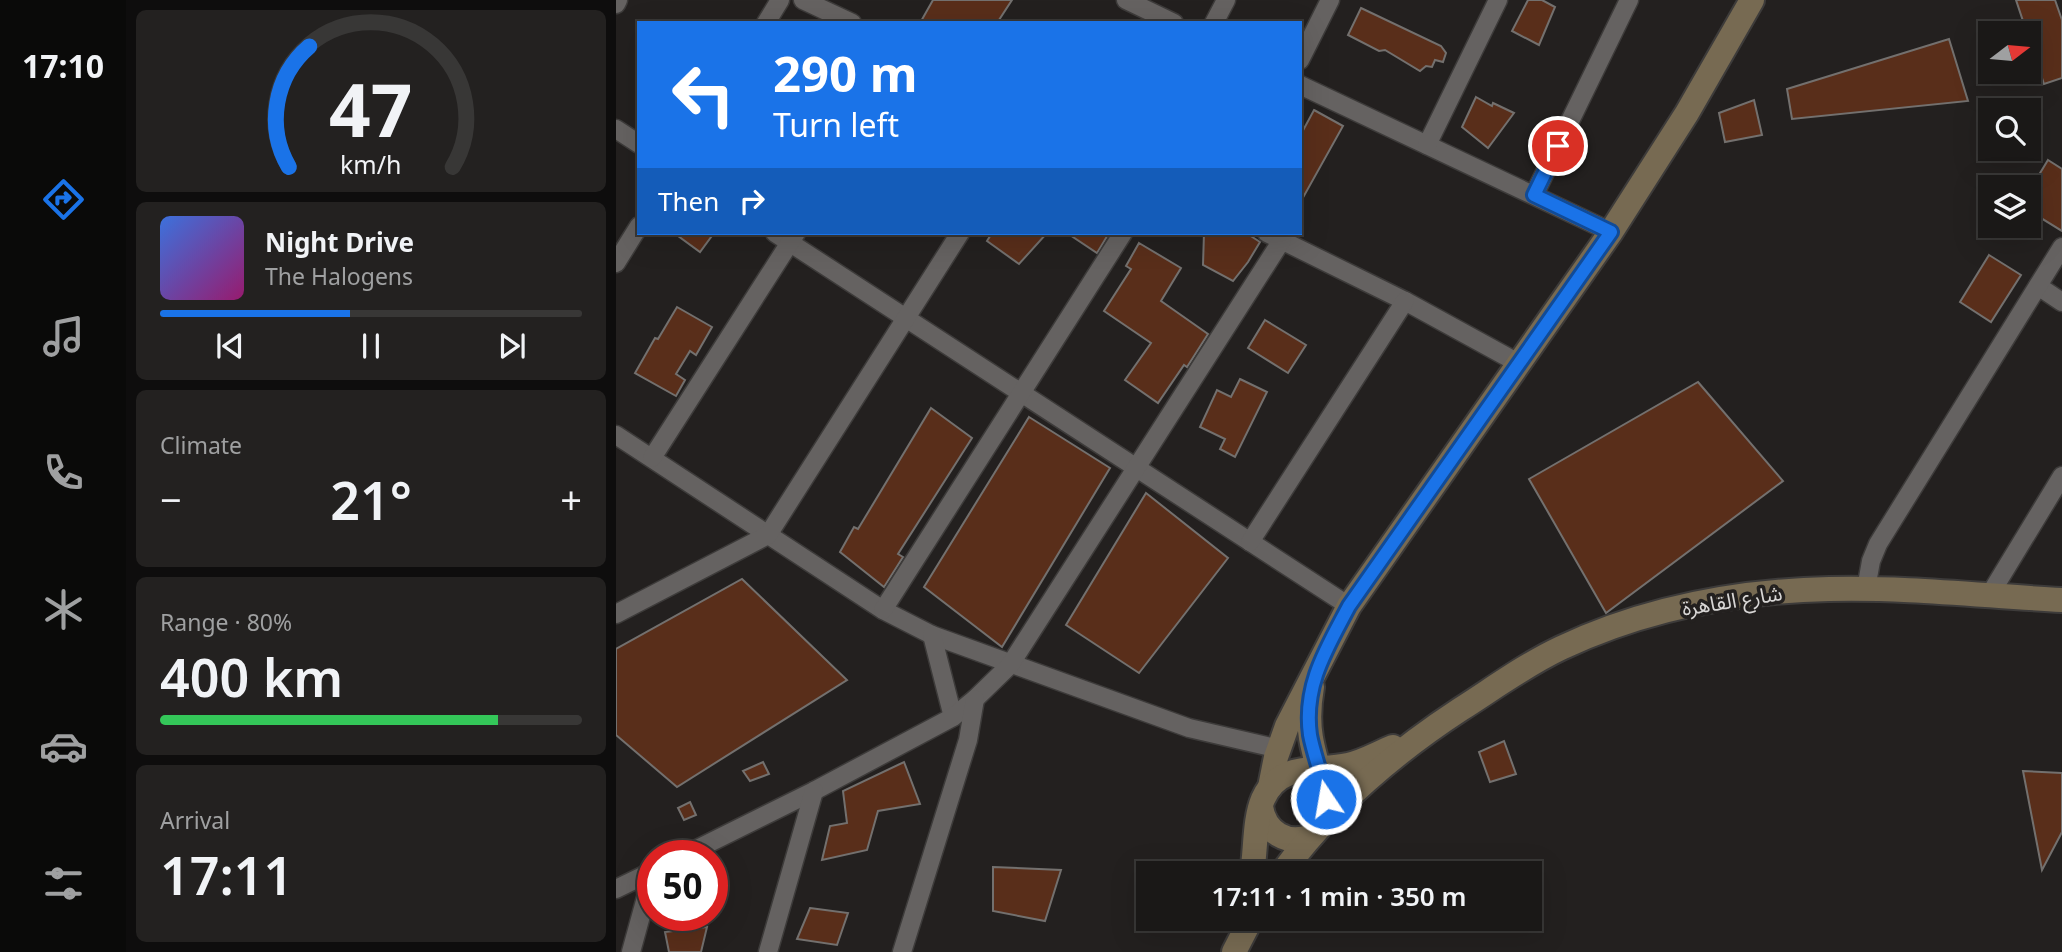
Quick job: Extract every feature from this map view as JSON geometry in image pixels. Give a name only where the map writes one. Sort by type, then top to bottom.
[{"type":"main road","points":[[1254,861],[1266,797],[1287,726],[1349,606],[1611,232],[1687,113],[1752,0]]},
{"type":"main road","name":"شارع القاهرة","points":[[1292,861],[1318,828],[1376,771],[1431,729],[1531,663],[1586,638],[1653,614],[1720,599],[1805,590],[1866,589],[2062,600]]},
{"type":"main road","points":[[1266,797],[1265,821],[1275,833],[1296,840],[1318,828],[1324,789],[1310,736],[1309,720],[1315,673]]},
{"type":"main road","name":"شارع القاهرة","points":[[1266,797],[1292,772],[1360,761],[1431,729]]},
{"type":"street","points":[[767,21],[780,0]]},
{"type":"street","points":[[803,0],[848,21]]},
{"type":"street","points":[[1126,0],[1170,21]]},
{"type":"street","points":[[1215,21],[1226,0]]},
{"type":"street","points":[[1302,56],[1330,0]]},
{"type":"street","points":[[1534,195],[1629,0]]},
{"type":"street","points":[[1427,145],[1493,1]]},
{"type":"street","points":[[1302,86],[1611,232]]},
{"type":"street","points":[[616,129],[637,143]]},
{"type":"street","points":[[616,262],[637,229]]},
{"type":"street","points":[[616,614],[768,535],[959,235]]},
{"type":"street","points":[[883,610],[1122,235]]},
{"type":"street","points":[[652,458],[787,236],[906,318],[1349,606]]},
{"type":"street","points":[[715,840],[953,717],[1010,665],[1137,467],[1274,236],[1405,301],[1520,364]]},
{"type":"street","points":[[1866,589],[1871,561],[1878,544],[2062,247]]},
{"type":"street","points":[[2038,286],[2062,302]]},
{"type":"street","points":[[1250,542],[1405,301]]},
{"type":"street","points":[[616,435],[883,610],[932,635],[1189,728],[1279,750]]},
{"type":"street","points":[[1989,596],[2062,476]]},
{"type":"street","points":[[932,635],[953,717]]},
{"type":"street","points":[[901,952],[968,740],[975,699]]},
{"type":"street","points":[[768,952],[814,791]]},
{"type":"street","points":[[616,889],[637,879]]},
{"type":"street","points":[[631,952],[637,930]]},
{"type":"building","points":[[933,0],[1012,0],[998,21],[921,21]]},
{"type":"building","points":[[1528,0],[1542,0],[1555,7],[1539,45],[1512,31]]},
{"type":"building","points":[[2016,0],[2055,0],[2062,20],[2062,78],[2044,84],[2041,75],[2041,21],[2023,21]]},
{"type":"building","points":[[1361,8],[1441,46],[1446,53],[1443,62],[1435,60],[1432,67],[1426,66],[1420,71],[1385,50],[1379,51],[1348,35]]},
{"type":"building","points":[[1949,39],[1968,101],[1792,119],[1787,89]]},
{"type":"building","points":[[1476,97],[1514,113],[1488,148],[1462,127]]},
{"type":"building","points":[[1754,100],[1762,135],[1725,142],[1719,113]]},
{"type":"building","points":[[1314,110],[1343,126],[1302,199],[1302,132]]},
{"type":"building","points":[[2048,160],[2062,169],[2062,231],[2041,218],[2039,175]]},
{"type":"building","points":[[677,235],[713,235],[700,252]]},
{"type":"building","points":[[991,235],[1045,235],[1019,264],[987,241]]},
{"type":"building","points":[[1070,235],[1108,235],[1097,253]]},
{"type":"building","points":[[1204,235],[1249,235],[1260,242],[1233,281],[1203,265]]},
{"type":"building","points":[[1139,243],[1181,268],[1161,301],[1208,334],[1187,367],[1184,365],[1158,403],[1125,380],[1151,343],[1104,311],[1131,269],[1126,266]]},
{"type":"building","points":[[1989,255],[2021,275],[1991,322],[1960,302]]},
{"type":"building","points":[[677,307],[712,327],[696,355],[690,351],[676,374],[685,380],[676,396],[635,373]]},
{"type":"building","points":[[1265,320],[1306,345],[1288,373],[1248,348]]},
{"type":"building","points":[[1240,379],[1267,392],[1235,457],[1220,449],[1225,439],[1200,427],[1217,390],[1231,397]]},
{"type":"building","points":[[1698,382],[1783,481],[1606,613],[1529,479]]},
{"type":"building","points":[[931,408],[972,438],[898,554],[903,557],[884,587],[840,552],[854,527],[858,529]]},
{"type":"building","points":[[1029,417],[1110,468],[1002,647],[924,587]]},
{"type":"building","points":[[1146,493],[1228,558],[1139,673],[1066,625]]},
{"type":"building","points":[[742,579],[847,680],[677,787],[616,735],[616,649]]},
{"type":"building","points":[[1504,741],[1516,774],[1490,782],[1479,752]]},
{"type":"building","points":[[763,762],[769,774],[750,781],[743,771]]},
{"type":"building","points":[[904,762],[920,804],[878,811],[867,850],[822,860],[830,826],[847,823],[843,791]]},
{"type":"building","points":[[2023,771],[2062,773],[2062,832],[2042,870]]},
{"type":"building","points":[[690,802],[696,815],[684,820],[678,808]]},
{"type":"building","points":[[993,867],[1061,870],[1045,921],[993,911]]},
{"type":"building","points":[[810,908],[848,913],[837,945],[797,939]]},
{"type":"building","points":[[706,931],[701,952],[669,952],[665,932]]},
{"type":"route","points":[[1326,799],[1310,736],[1309,720],[1315,673],[1332,638],[1349,606],[1611,232],[1534,195],[1558,146]]}]
